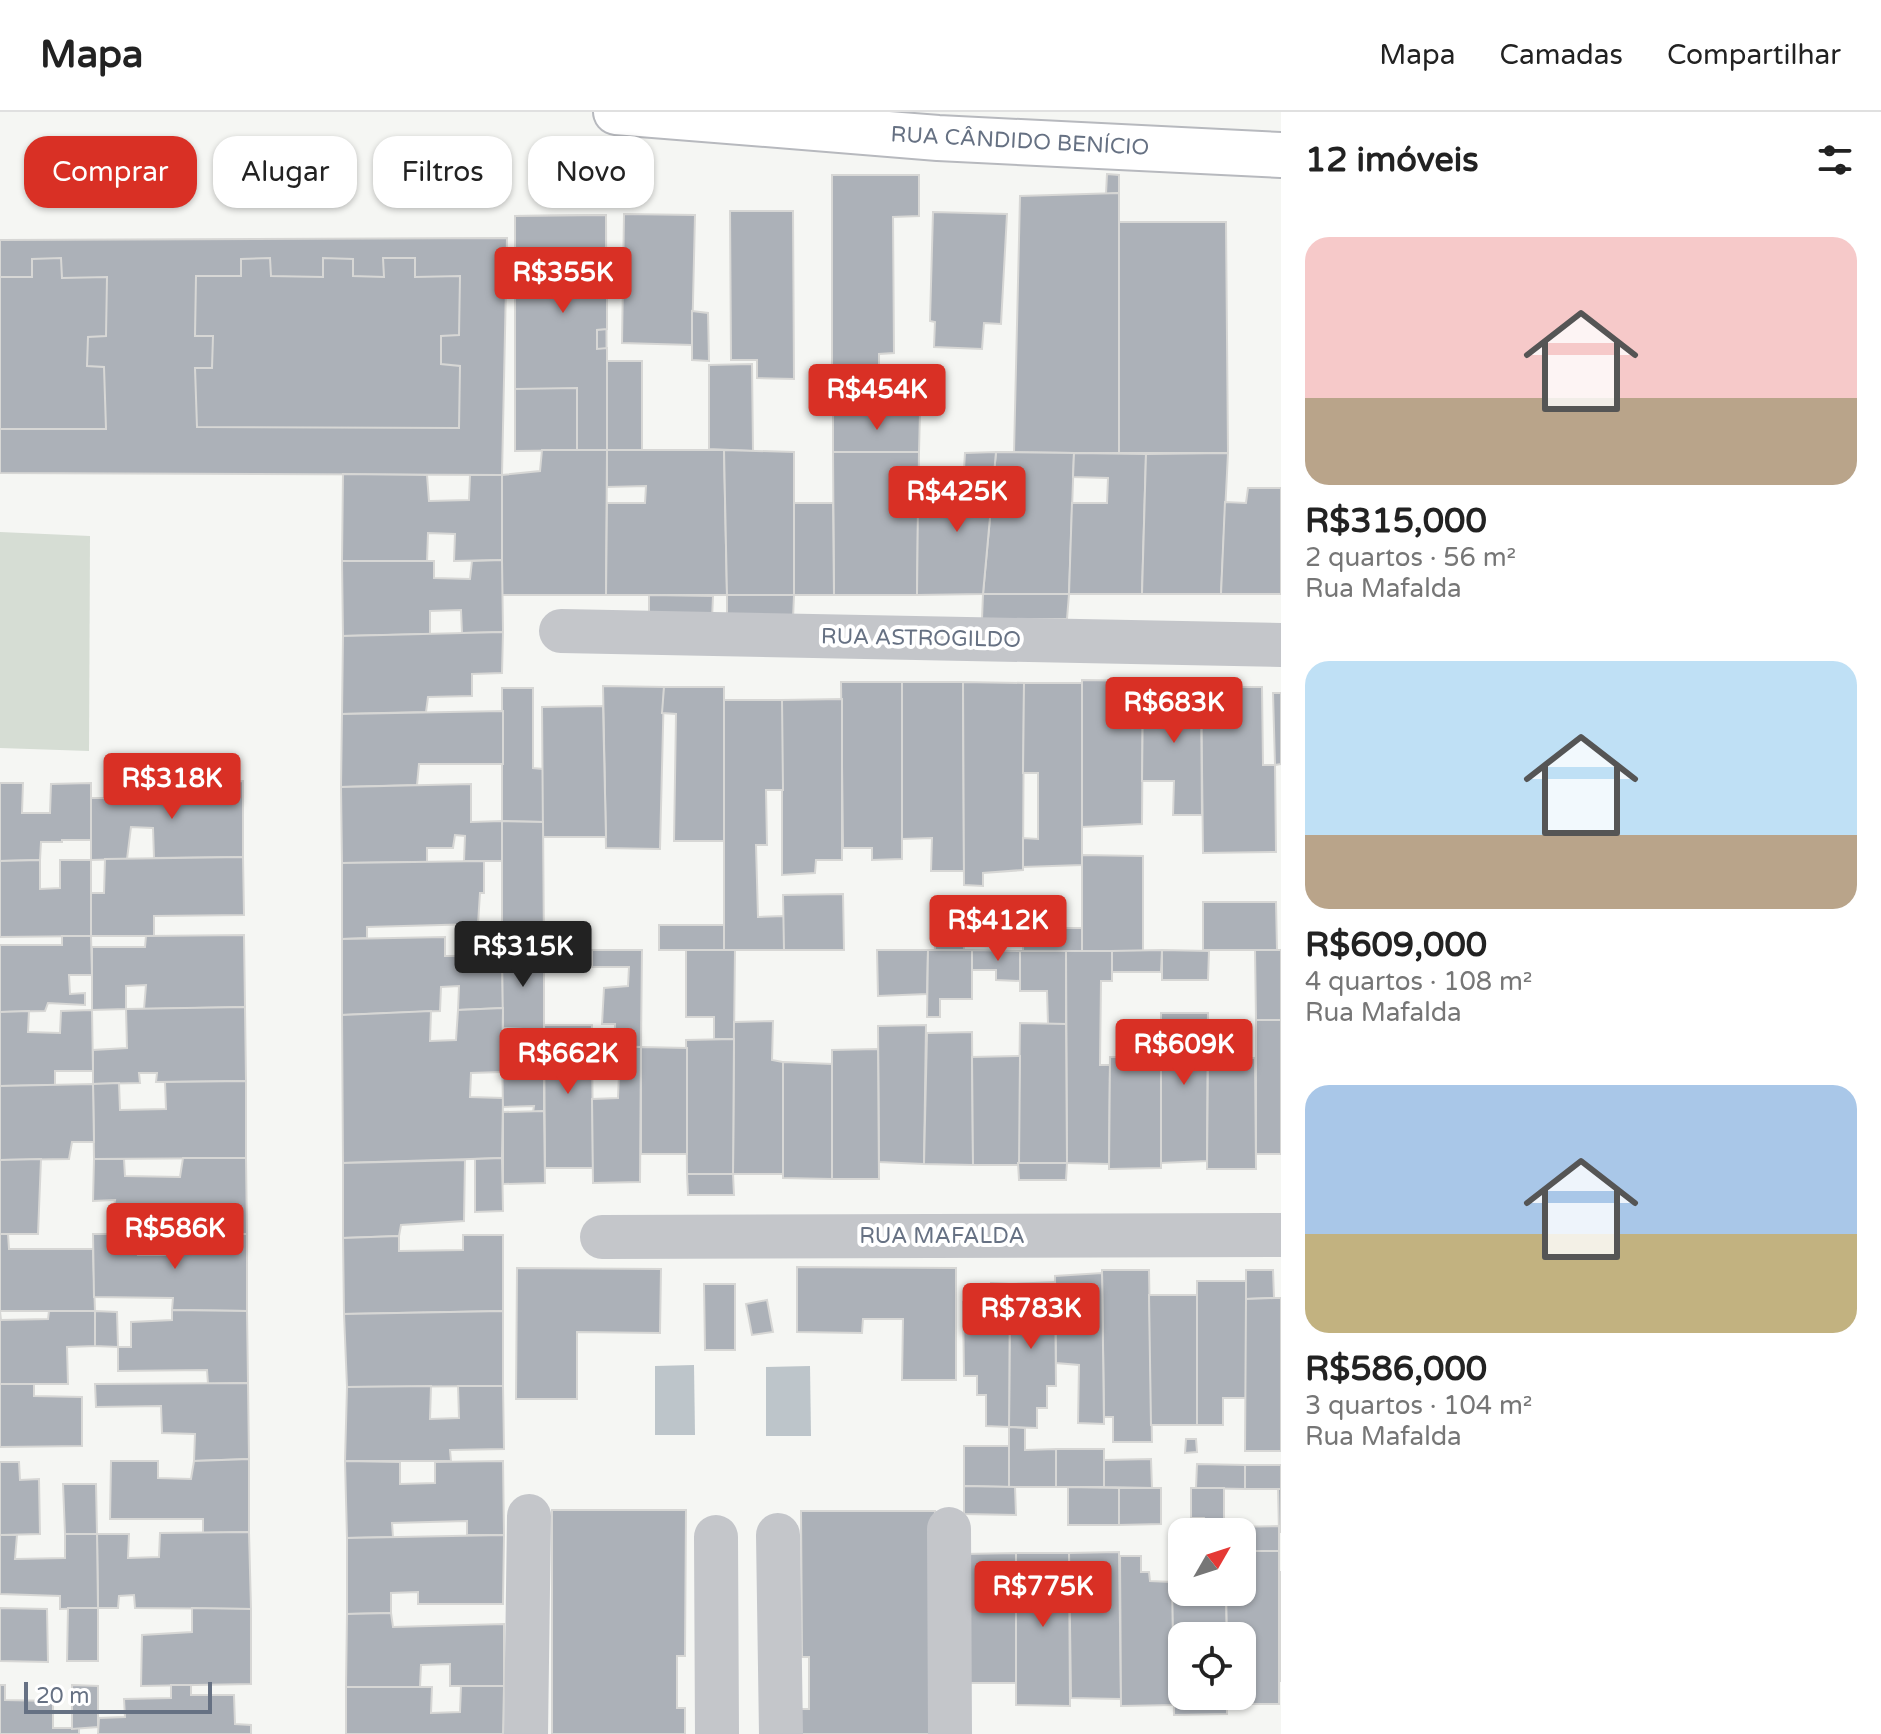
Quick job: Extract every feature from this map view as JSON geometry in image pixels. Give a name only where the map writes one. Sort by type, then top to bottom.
[{"type":"main road","name":"RUA CÂNDIDO BENÍCIO","points":[[616,112],[938,138],[1281,155]]},
{"type":"street","name":"RUA ASTROGILDO","points":[[561,631],[1281,645]]},
{"type":"street","name":"RUA MAFALDA","points":[[602,1237],[1281,1235]]},
{"type":"street","points":[[526,1734],[529,1516]]},
{"type":"street","points":[[949,1529],[950,1734]]},
{"type":"street","points":[[778,1535],[781,1734]]},
{"type":"street","points":[[716,1537],[717,1734]]},
{"type":"shaded area","points":[[0,532],[90,536],[89,751],[0,748]]},
{"type":"shaded area","points":[[694,1365],[695,1435],[655,1435],[655,1366]]},
{"type":"shaded area","points":[[810,1366],[811,1436],[766,1436],[766,1367]]},
{"type":"building","points":[[1107,174],[1119,175],[1119,193],[1106,194]]},
{"type":"building","points":[[832,175],[919,175],[919,216],[893,217],[894,353],[879,354],[879,403],[832,403]]},
{"type":"building","points":[[1119,193],[1119,453],[1014,453],[1020,196]]},
{"type":"building","points":[[730,211],[793,211],[794,379],[757,378],[757,360],[731,360]]},
{"type":"building","points":[[933,212],[1007,214],[1001,324],[984,323],[982,349],[934,347],[935,322],[930,321]]},
{"type":"building","points":[[624,214],[695,215],[692,345],[622,343]]},
{"type":"building","points":[[606,215],[607,450],[515,451],[515,216]]},
{"type":"building","points":[[606,215],[606,253],[595,255],[594,281],[607,281],[607,329],[597,330],[597,349],[607,348],[607,450],[577,450],[577,388],[515,389],[515,216]]},
{"type":"building","points":[[1119,222],[1226,222],[1228,453],[1119,453]]},
{"type":"building","points":[[507,238],[502,475],[0,473],[0,240]]},
{"type":"building","points":[[61,258],[62,278],[107,277],[106,336],[88,337],[87,366],[104,367],[106,429],[0,429],[0,277],[32,277],[32,259]]},
{"type":"building","points":[[270,258],[271,276],[323,277],[323,258],[353,259],[353,276],[384,277],[383,258],[415,258],[415,277],[460,276],[459,335],[441,336],[441,364],[460,366],[459,428],[197,427],[195,368],[212,368],[213,336],[195,336],[196,276],[241,276],[241,259]]},
{"type":"building","points":[[692,311],[708,313],[709,361],[692,360]]},
{"type":"building","points":[[607,361],[642,361],[642,451],[607,450]]},
{"type":"building","points":[[752,364],[753,451],[709,449],[709,365]]},
{"type":"building","points":[[920,412],[919,452],[833,452],[833,414]]},
{"type":"building","points":[[542,450],[607,450],[606,595],[502,595],[502,475],[540,471]]},
{"type":"building","points":[[607,450],[724,450],[727,595],[606,595],[607,503],[645,503],[646,486],[607,487]]},
{"type":"building","points":[[724,450],[794,452],[794,595],[727,595]]},
{"type":"building","points":[[833,452],[919,452],[917,595],[834,595]]},
{"type":"building","points":[[996,452],[1074,453],[1073,477],[1027,477],[1024,503],[1072,503],[1069,594],[983,594]]},
{"type":"building","points":[[996,452],[1074,453],[1069,594],[983,594]]},
{"type":"building","points":[[996,452],[983,594],[917,595],[918,502],[962,502],[965,453]]},
{"type":"building","points":[[1074,453],[1146,454],[1142,594],[1069,594],[1072,503],[1107,503],[1108,478],[1073,477]]},
{"type":"building","points":[[1228,453],[1221,594],[1142,594],[1146,454]]},
{"type":"building","points":[[343,474],[427,475],[429,501],[469,500],[470,475],[502,475],[502,560],[454,561],[455,534],[428,533],[427,562],[342,561]]},
{"type":"building","points":[[1248,488],[1281,488],[1281,594],[1221,594],[1225,502],[1246,503]]},
{"type":"building","points":[[794,503],[833,503],[834,595],[794,595]]},
{"type":"building","points":[[502,560],[503,632],[462,633],[461,610],[430,611],[430,634],[343,636],[342,561],[434,561],[434,578],[470,579],[472,561]]},
{"type":"building","points":[[983,594],[1069,594],[1067,619],[982,619]]},
{"type":"building","points":[[649,595],[713,596],[712,620],[649,620]]},
{"type":"building","points":[[727,595],[794,595],[793,619],[727,620]]},
{"type":"building","points":[[503,632],[502,673],[472,674],[472,696],[428,697],[426,712],[342,714],[343,636]]},
{"type":"building","points":[[1082,680],[1143,681],[1142,824],[1082,827]]},
{"type":"building","points":[[841,682],[902,682],[902,859],[872,860],[872,848],[843,848]]},
{"type":"building","points":[[902,682],[963,682],[964,871],[931,871],[932,838],[902,839]]},
{"type":"building","points":[[963,682],[1024,683],[1023,870],[983,873],[983,886],[964,885]]},
{"type":"building","points":[[1024,683],[1082,683],[1082,865],[1023,867],[1023,838],[1038,839],[1038,773],[1023,773]]},
{"type":"building","points":[[603,686],[664,687],[660,849],[606,848]]},
{"type":"building","points":[[664,687],[724,687],[724,841],[674,841],[676,714],[662,713]]},
{"type":"building","points":[[1201,687],[1262,687],[1263,765],[1275,765],[1276,852],[1203,853]]},
{"type":"building","points":[[502,688],[533,688],[533,768],[543,769],[543,822],[502,821]]},
{"type":"building","points":[[1201,690],[1202,815],[1173,815],[1174,781],[1142,781],[1143,691]]},
{"type":"building","points":[[1273,693],[1281,693],[1281,764],[1275,765]]},
{"type":"building","points":[[842,699],[842,860],[816,860],[815,873],[782,875],[782,700]]},
{"type":"building","points":[[724,700],[782,700],[783,790],[766,790],[767,845],[756,845],[758,917],[784,916],[784,950],[724,950]]},
{"type":"building","points":[[603,706],[606,837],[543,837],[542,707]]},
{"type":"building","points":[[503,711],[503,764],[419,764],[417,785],[341,787],[342,714]]},
{"type":"building","points":[[243,781],[243,857],[154,858],[153,828],[131,827],[127,859],[91,860],[91,798],[137,798],[137,783]]},
{"type":"building","points":[[0,783],[23,783],[22,813],[50,813],[51,784],[91,783],[91,840],[41,842],[40,860],[0,861]]},
{"type":"building","points":[[471,784],[471,822],[502,821],[502,861],[464,861],[465,836],[455,835],[453,848],[427,848],[427,862],[342,863],[341,787]]},
{"type":"building","points":[[502,821],[543,822],[544,950],[502,950]]},
{"type":"building","points":[[1082,855],[1143,856],[1143,951],[1082,951]]},
{"type":"building","points":[[243,857],[244,915],[154,916],[154,936],[91,936],[91,893],[104,893],[105,859]]},
{"type":"building","points":[[40,860],[40,889],[60,888],[60,860],[91,860],[91,936],[0,937],[0,861]]},
{"type":"building","points":[[484,861],[484,893],[480,893],[478,924],[367,927],[367,938],[342,939],[342,863]]},
{"type":"building","points":[[843,894],[844,950],[784,950],[783,895]]},
{"type":"building","points":[[1203,902],[1276,902],[1277,950],[1203,950]]},
{"type":"building","points":[[963,915],[964,951],[935,951],[934,918]]},
{"type":"building","points":[[659,925],[724,925],[724,950],[659,950]]},
{"type":"building","points":[[1023,928],[1082,928],[1082,951],[1023,951]]},
{"type":"building","points":[[244,935],[245,1007],[144,1009],[146,985],[126,986],[126,1009],[92,1010],[92,947],[145,947],[146,936]]},
{"type":"building","points":[[472,935],[502,935],[503,1008],[458,1010],[459,986],[441,987],[440,1011],[342,1015],[342,939],[445,937],[445,956],[471,956]]},
{"type":"building","points":[[62,936],[91,936],[92,975],[69,975],[70,994],[85,993],[85,1005],[48,1003],[45,1011],[0,1012],[0,945],[62,945]]},
{"type":"building","points":[[502,950],[544,950],[544,1030],[503,1028]]},
{"type":"building","points":[[592,950],[642,950],[641,1047],[615,1046],[615,1024],[602,1024],[604,988],[628,986],[629,967],[592,967]]},
{"type":"building","points":[[686,950],[735,950],[734,1039],[714,1039],[714,1017],[686,1017]]},
{"type":"building","points":[[877,950],[928,950],[927,994],[878,996]]},
{"type":"building","points":[[928,950],[972,950],[972,999],[940,999],[940,1017],[927,1017]]},
{"type":"building","points":[[972,950],[1020,951],[1020,981],[996,980],[996,970],[972,970]]},
{"type":"building","points":[[1162,950],[1161,972],[1111,972],[1112,951]]},
{"type":"building","points":[[1162,950],[1209,951],[1208,980],[1162,980]]},
{"type":"building","points":[[1255,950],[1281,950],[1281,1020],[1256,1020]]},
{"type":"building","points":[[1020,951],[1066,951],[1066,1024],[1048,1024],[1047,991],[1020,991]]},
{"type":"building","points":[[1066,951],[1112,951],[1112,981],[1101,981],[1100,1065],[1110,1065],[1109,1164],[1067,1163]]},
{"type":"building","points":[[245,1007],[246,1081],[156,1082],[157,1073],[139,1073],[140,1083],[93,1084],[93,1050],[127,1048],[126,1009]]},
{"type":"building","points":[[503,1008],[502,1072],[471,1073],[470,1097],[503,1098],[502,1158],[343,1163],[342,1015],[431,1011],[430,1041],[456,1040],[458,1010]]},
{"type":"building","points":[[92,1010],[93,1071],[55,1071],[55,1085],[0,1086],[0,1012],[29,1011],[28,1032],[60,1033],[61,1011]]},
{"type":"building","points":[[1161,1013],[1208,1013],[1207,1161],[1161,1163]]},
{"type":"building","points":[[1256,1020],[1281,1020],[1281,1154],[1256,1154]]},
{"type":"building","points":[[773,1021],[772,1060],[783,1062],[783,1174],[733,1174],[734,1022]]},
{"type":"building","points":[[1020,1023],[1066,1024],[1067,1163],[1018,1163]]},
{"type":"building","points":[[544,1025],[592,1025],[593,1168],[545,1168]]},
{"type":"building","points":[[926,1025],[924,1164],[879,1162],[878,1026]]},
{"type":"building","points":[[515,1030],[544,1030],[544,1111],[533,1112],[534,1106],[503,1107],[502,1054],[514,1054]]},
{"type":"building","points":[[972,1032],[973,1165],[924,1164],[927,1033]]},
{"type":"building","points":[[734,1039],[733,1174],[687,1174],[686,1040]]},
{"type":"building","points":[[620,1047],[641,1047],[640,1182],[593,1183],[592,1099],[618,1098]]},
{"type":"building","points":[[641,1047],[687,1048],[687,1154],[641,1154]]},
{"type":"building","points":[[878,1049],[879,1179],[832,1179],[832,1050]]},
{"type":"building","points":[[1020,1056],[1019,1165],[973,1165],[972,1057]]},
{"type":"building","points":[[1110,1057],[1161,1057],[1161,1168],[1109,1169]]},
{"type":"building","points":[[1208,1058],[1255,1058],[1256,1169],[1207,1169]]},
{"type":"building","points":[[783,1062],[832,1064],[832,1179],[783,1178]]},
{"type":"building","points":[[246,1081],[246,1158],[94,1159],[93,1084],[119,1083],[120,1110],[166,1109],[165,1082]]},
{"type":"building","points":[[93,1084],[94,1142],[72,1142],[69,1159],[0,1160],[0,1086]]},
{"type":"building","points":[[544,1111],[545,1183],[503,1184],[503,1112]]},
{"type":"building","points":[[183,1158],[246,1158],[247,1234],[124,1234],[126,1210],[113,1210],[115,1200],[93,1201],[94,1159],[124,1159],[125,1176],[180,1177]]},
{"type":"building","points":[[502,1158],[503,1211],[475,1212],[475,1159]]},
{"type":"building","points":[[41,1159],[38,1234],[0,1234],[0,1160]]},
{"type":"building","points":[[465,1160],[464,1221],[401,1225],[399,1236],[343,1238],[343,1163]]},
{"type":"building","points":[[1018,1163],[1067,1163],[1066,1180],[1019,1180]]},
{"type":"building","points":[[687,1174],[733,1174],[734,1195],[688,1195]]},
{"type":"building","points":[[0,1234],[8,1234],[9,1249],[93,1249],[95,1311],[0,1311]]},
{"type":"building","points":[[93,1234],[140,1234],[138,1255],[170,1255],[169,1234],[247,1234],[247,1311],[172,1310],[173,1298],[94,1297]]},
{"type":"building","points":[[463,1235],[503,1235],[503,1311],[344,1314],[343,1238],[399,1236],[399,1251],[463,1250]]},
{"type":"building","points":[[797,1267],[956,1268],[956,1380],[902,1380],[903,1319],[863,1319],[862,1333],[797,1332]]},
{"type":"building","points":[[517,1268],[661,1269],[660,1333],[577,1332],[577,1399],[516,1399]]},
{"type":"building","points":[[1102,1270],[1149,1270],[1152,1442],[1113,1442],[1113,1417],[1104,1417]]},
{"type":"building","points":[[1246,1270],[1273,1270],[1274,1298],[1246,1299]]},
{"type":"building","points":[[1102,1273],[1104,1424],[1078,1423],[1079,1365],[1056,1363],[1055,1276]]},
{"type":"building","points":[[1197,1281],[1246,1281],[1246,1398],[1223,1398],[1223,1425],[1197,1425]]},
{"type":"building","points":[[1055,1282],[1056,1386],[1047,1386],[1047,1408],[1037,1408],[1037,1428],[1009,1427],[1010,1284]]},
{"type":"building","points":[[991,1283],[1010,1284],[1009,1427],[986,1426],[986,1395],[977,1395],[977,1376],[964,1376],[963,1302],[990,1303]]},
{"type":"building","points":[[704,1284],[735,1284],[735,1350],[705,1350]]},
{"type":"building","points":[[1149,1295],[1197,1295],[1197,1425],[1151,1425]]},
{"type":"building","points":[[1281,1298],[1281,1451],[1245,1451],[1246,1299]]},
{"type":"building","points":[[767,1300],[773,1332],[752,1335],[746,1304]]},
{"type":"building","points":[[172,1310],[247,1311],[248,1383],[208,1384],[207,1370],[118,1371],[118,1347],[131,1347],[131,1322],[172,1320]]},
{"type":"building","points":[[0,1311],[1,1320],[48,1319],[49,1311],[95,1311],[95,1346],[67,1347],[68,1384],[0,1384]]},
{"type":"building","points":[[95,1311],[117,1312],[118,1347],[95,1346]]},
{"type":"building","points":[[503,1311],[503,1386],[347,1387],[344,1314]]},
{"type":"building","points":[[248,1383],[249,1459],[194,1461],[195,1434],[162,1433],[161,1406],[96,1407],[95,1384]]},
{"type":"building","points":[[0,1384],[34,1384],[34,1396],[82,1397],[82,1446],[0,1447]]},
{"type":"building","points":[[431,1386],[430,1419],[459,1418],[458,1386],[503,1386],[504,1449],[450,1450],[451,1461],[345,1461],[347,1387]]},
{"type":"building","points":[[1009,1427],[1025,1428],[1025,1450],[1056,1449],[1056,1487],[1009,1487]]},
{"type":"building","points":[[1186,1439],[1196,1439],[1197,1452],[1185,1453]]},
{"type":"building","points":[[964,1446],[1009,1446],[1009,1487],[964,1486]]},
{"type":"building","points":[[1056,1449],[1104,1449],[1104,1487],[1056,1487]]},
{"type":"building","points":[[249,1459],[249,1532],[203,1533],[203,1519],[110,1519],[111,1461],[158,1461],[158,1478],[191,1479],[194,1461]]},
{"type":"building","points":[[1151,1459],[1152,1488],[1104,1487],[1104,1460]]},
{"type":"building","points":[[345,1461],[400,1462],[400,1484],[435,1483],[435,1462],[503,1461],[504,1535],[467,1535],[467,1521],[392,1523],[393,1537],[347,1538]]},
{"type":"building","points":[[0,1462],[19,1462],[20,1480],[39,1479],[40,1534],[0,1535]]},
{"type":"building","points":[[1197,1464],[1245,1465],[1245,1489],[1196,1488]]},
{"type":"building","points":[[1245,1465],[1281,1465],[1281,1489],[1245,1489]]},
{"type":"building","points":[[63,1484],[96,1484],[97,1534],[65,1534]]},
{"type":"building","points":[[964,1486],[1015,1487],[1016,1515],[964,1514]]},
{"type":"building","points":[[1068,1487],[1119,1488],[1119,1525],[1068,1525]]},
{"type":"building","points":[[1119,1488],[1161,1488],[1161,1524],[1119,1525]]},
{"type":"building","points":[[1191,1488],[1224,1488],[1224,1518],[1191,1518]]},
{"type":"building","points":[[1278,1489],[1281,1489],[1281,1532],[1279,1532]]},
{"type":"building","points":[[552,1510],[686,1510],[685,1656],[677,1656],[677,1708],[685,1708],[685,1734],[552,1734]]},
{"type":"building","points":[[801,1511],[935,1511],[935,1734],[801,1734],[801,1709],[809,1709],[809,1657],[802,1657]]},
{"type":"building","points":[[1256,1526],[1279,1526],[1279,1551],[1256,1551]]},
{"type":"building","points":[[249,1532],[251,1609],[135,1608],[134,1595],[119,1596],[118,1608],[98,1608],[97,1534],[129,1534],[128,1558],[159,1557],[160,1533]]},
{"type":"building","points":[[65,1534],[97,1534],[98,1608],[60,1609],[60,1596],[0,1594],[0,1535],[17,1535],[15,1559],[65,1558]]},
{"type":"building","points":[[504,1535],[503,1604],[418,1604],[418,1592],[391,1593],[391,1613],[347,1614],[347,1538]]},
{"type":"building","points":[[1256,1551],[1279,1551],[1279,1704],[1256,1704],[1256,1622],[1227,1622],[1226,1606],[1256,1606]]},
{"type":"building","points":[[1119,1552],[1121,1699],[1071,1698],[1069,1553]]},
{"type":"building","points":[[1016,1553],[1069,1553],[1070,1706],[1016,1705]]},
{"type":"building","points":[[1016,1553],[1016,1683],[965,1683],[964,1554]]},
{"type":"building","points":[[1120,1556],[1141,1556],[1141,1572],[1149,1572],[1150,1581],[1168,1582],[1168,1606],[1172,1606],[1173,1622],[1168,1622],[1168,1705],[1121,1706]]},
{"type":"building","points":[[1281,1572],[1281,1681],[1279,1681]]},
{"type":"building","points":[[1172,1606],[1226,1606],[1227,1622],[1172,1622]]},
{"type":"building","points":[[0,1608],[47,1609],[48,1662],[0,1661]]},
{"type":"building","points":[[68,1608],[98,1608],[98,1661],[67,1661]]},
{"type":"building","points":[[192,1608],[251,1609],[251,1684],[141,1686],[142,1635],[192,1632]]},
{"type":"building","points":[[391,1613],[393,1627],[504,1624],[504,1686],[450,1686],[450,1664],[421,1665],[420,1687],[346,1687],[347,1614]]},
{"type":"building","points":[[0,1685],[5,1685],[5,1700],[53,1701],[53,1728],[79,1728],[79,1734],[0,1734]]},
{"type":"building","points":[[72,1685],[98,1686],[98,1727],[72,1729]]},
{"type":"building","points":[[171,1685],[191,1685],[191,1695],[234,1695],[235,1724],[251,1725],[251,1734],[98,1734],[99,1718],[125,1717],[124,1699],[171,1698]]},
{"type":"building","points":[[461,1686],[504,1686],[503,1734],[346,1734],[346,1687],[432,1687],[431,1713],[460,1712]]},
{"type":"building","points":[[1174,1710],[1227,1710],[1227,1714],[1174,1715]]}]
